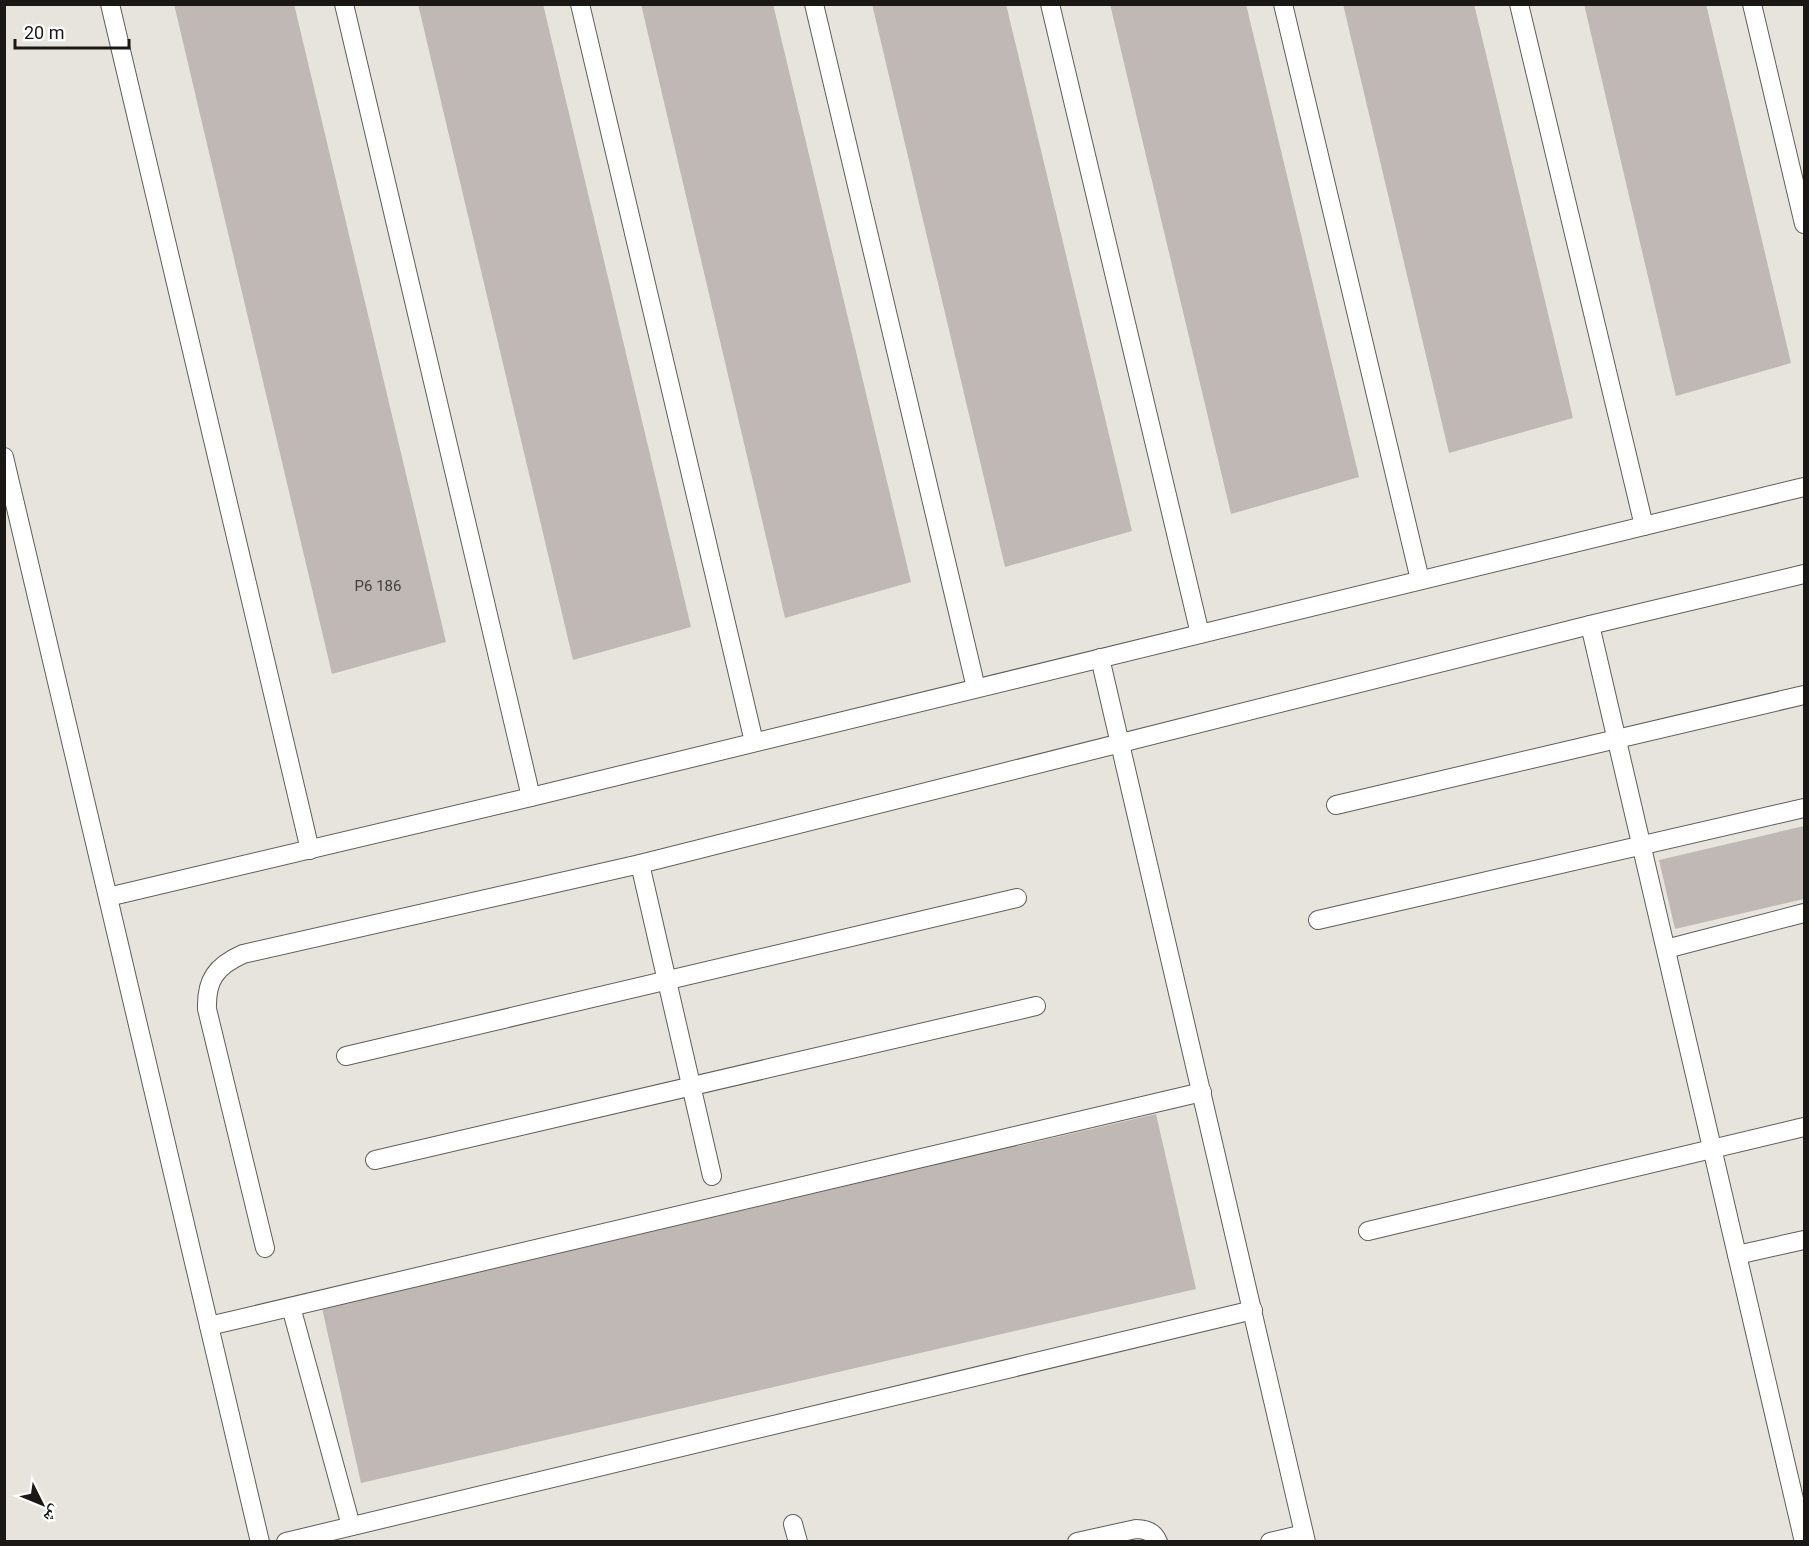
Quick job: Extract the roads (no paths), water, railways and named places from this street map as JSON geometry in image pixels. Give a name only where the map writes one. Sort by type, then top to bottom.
[{"type":"lane","points":[[110,4],[310,850]]},
{"type":"lane","points":[[344,4],[531,797]]},
{"type":"lane","points":[[580,4],[754,742]]},
{"type":"lane","points":[[814,4],[976,688]]},
{"type":"lane","points":[[1050,4],[1200,634]]},
{"type":"lane","points":[[1283,4],[1420,580]]},
{"type":"lane","points":[[1519,4],[1644,526]]},
{"type":"lane","points":[[1752,4],[1804,224]]},
{"type":"lane","points":[[4,457],[260,1542]]},
{"type":"lane","points":[[108,897],[531,797],[1804,487]]},
{"type":"lane","points":[[265,1248],[207,1009],[207,995],[211,981],[219,969],[230,960],[243,954],[640,864],[1590,625],[1804,574]]},
{"type":"lane","points":[[1590,625],[1804,1542]]},
{"type":"lane","points":[[1100,658],[1122,744],[1305,1538],[1270,1542]]},
{"type":"lane","points":[[1336,805],[1804,695]]},
{"type":"lane","points":[[1318,920],[1804,808]]},
{"type":"lane","points":[[640,864],[712,1176]]},
{"type":"lane","points":[[346,1056],[1017,898]]},
{"type":"lane","points":[[1666,949],[1804,913]]},
{"type":"lane","points":[[375,1160],[1036,1006]]},
{"type":"lane","points":[[209,1326],[1202,1092]]},
{"type":"lane","points":[[1368,1231],[1804,1127]]},
{"type":"lane","points":[[1737,1255],[1804,1239]]},
{"type":"lane","points":[[291,1307],[351,1526]]},
{"type":"lane","points":[[286,1542],[1253,1310]]},
{"type":"lane","points":[[1077,1542],[1143,1529],[1151,1532],[1158,1542]]}]
